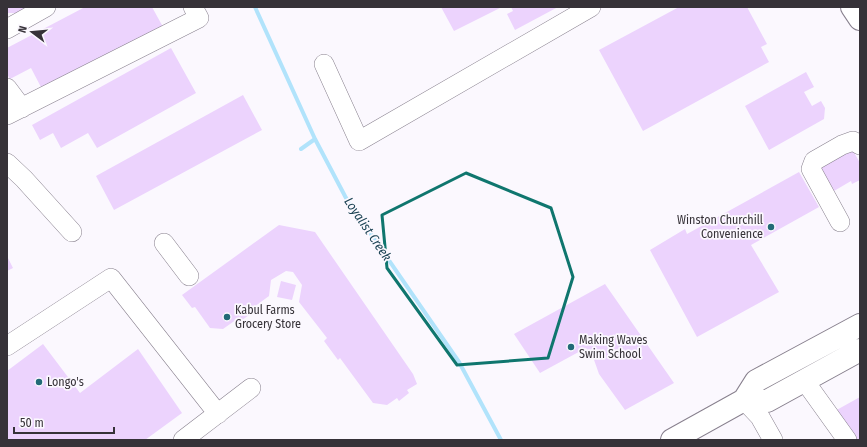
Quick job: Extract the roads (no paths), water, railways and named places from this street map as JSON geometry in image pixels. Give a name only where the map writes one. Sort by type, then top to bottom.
[{"type":"main road","points":[[852,7],[860,19]]},
{"type":"main road","points":[[672,440],[744,400],[756,381],[860,325]]},
{"type":"main road","points":[[744,400],[767,401],[860,350]]},
{"type":"street","points":[[7,29],[46,7]]},
{"type":"street","points":[[7,88],[14,111],[199,18],[193,7]]},
{"type":"street","points":[[324,64],[359,141],[591,7]]},
{"type":"street","points":[[840,222],[811,169],[814,161],[842,145],[853,141],[860,145]]},
{"type":"street","points":[[7,163],[24,179],[72,232]]},
{"type":"street","points":[[164,243],[189,276]]},
{"type":"street","points":[[7,346],[111,278],[218,414]]},
{"type":"street","points":[[804,380],[847,440]]},
{"type":"street","points":[[183,440],[251,388]]},
{"type":"street","points":[[744,400],[760,417],[773,440]]},
{"type":"waterway","name":"Loyalist Creek","points":[[255,7],[315,139],[346,198],[459,362],[501,440]]},
{"type":"waterway","points":[[301,149],[315,139]]},
{"type":"place","name":"Winston Churchill Convenience","points":[[771,227]]},
{"type":"place","name":"Kabul Farms Grocery Store","points":[[227,317]]},
{"type":"place","name":"Making Waves Swim School","points":[[571,347]]},
{"type":"place","name":"Longo's","points":[[39,382]]}]
